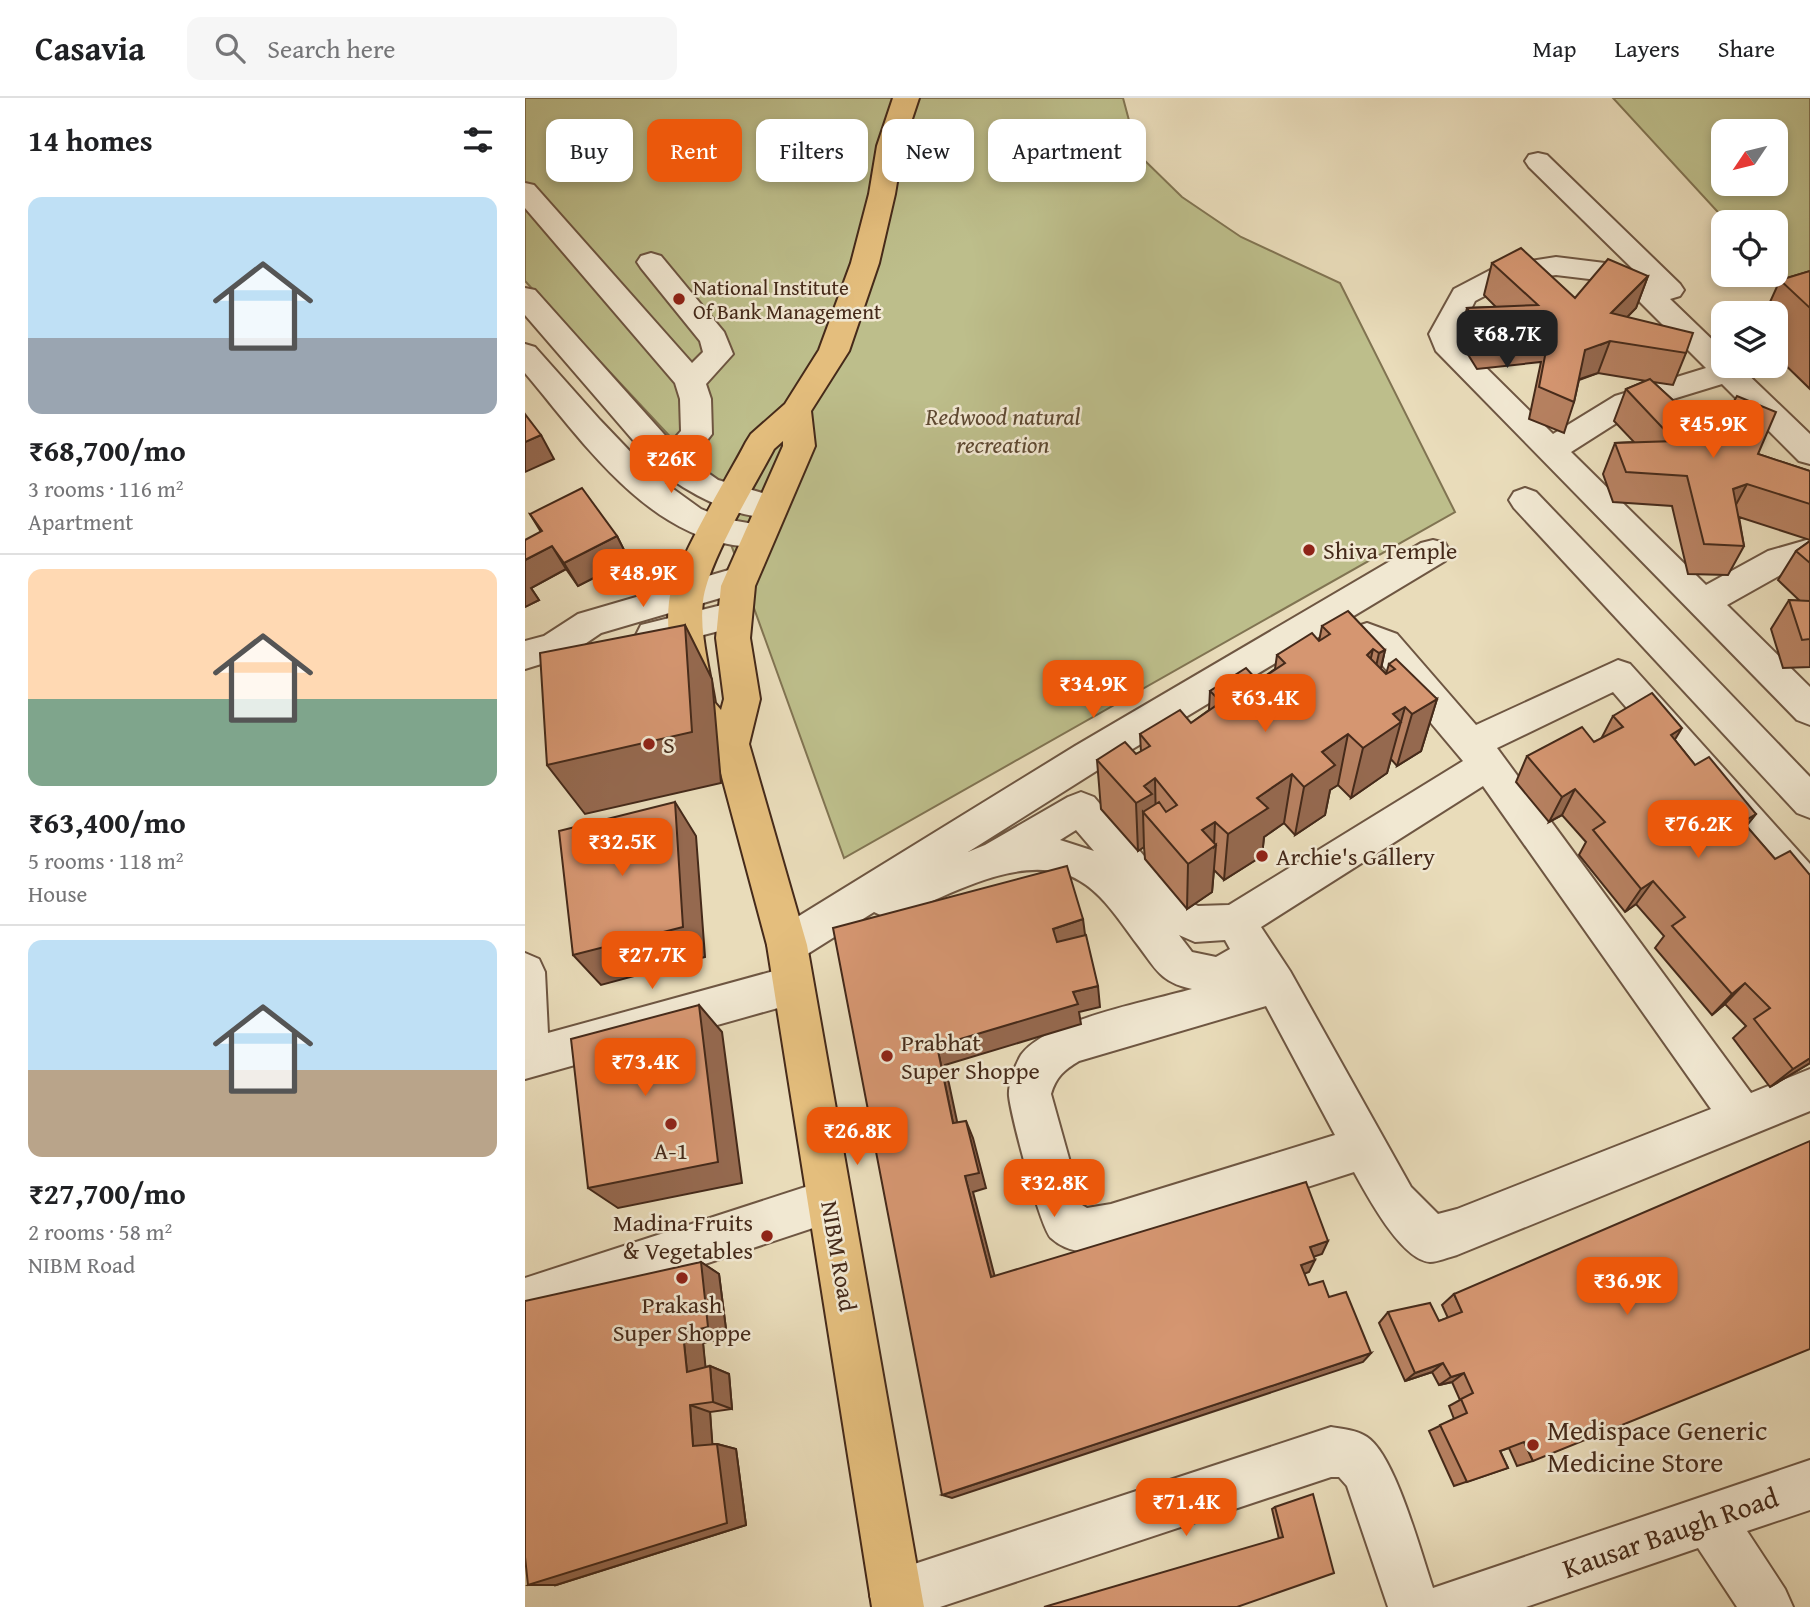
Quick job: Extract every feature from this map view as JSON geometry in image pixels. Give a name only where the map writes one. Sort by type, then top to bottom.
[{"type":"main road","name":"NIBM Road","points":[[731,744],[698,709],[687,610],[699,562],[762,442],[796,411],[834,351],[861,275],[882,194],[890,146],[906,98]]},
{"type":"main road","name":"NIBM Road","points":[[796,411],[799,446],[739,580],[733,638],[742,699],[731,744],[789,965],[897,1601]]},
{"type":"street","points":[[1538,161],[1711,338]]},
{"type":"street","points":[[525,191],[691,381],[696,391],[696,434],[671,463],[642,483]]},
{"type":"street","points":[[651,262],[714,340],[718,354],[691,381]]},
{"type":"street","points":[[1711,343],[1643,289],[1613,273],[1556,266],[1507,272],[1464,295],[1444,334],[1451,351],[1810,710]]},
{"type":"street","points":[[525,297],[671,463],[707,488],[733,498],[765,522]]},
{"type":"street","points":[[525,354],[536,384],[642,483],[674,508],[716,528],[765,522]]},
{"type":"street","points":[[1551,450],[1626,403],[1711,369]]},
{"type":"street","points":[[1747,378],[1810,453]]},
{"type":"street","points":[[1753,378],[1810,427]]},
{"type":"street","points":[[1525,500],[1810,802]]},
{"type":"street","points":[[1702,603],[1780,560],[1810,551]]},
{"type":"street","points":[[789,965],[1100,750],[1433,552]]},
{"type":"street","points":[[540,651],[597,651],[687,610],[739,580]]},
{"type":"street","points":[[687,610],[734,615]]},
{"type":"street","points":[[1305,674],[1367,637],[1385,643],[1479,754],[1742,1117]]},
{"type":"street","points":[[999,857],[1044,852],[1093,868],[1121,894],[1180,968],[1220,976],[1256,953],[1479,754],[1618,674],[1810,892]]},
{"type":"street","points":[[525,972],[527,1058],[789,965],[999,857],[1093,801],[1164,908],[1256,953],[1395,1203],[1430,1239],[1457,1232],[1810,1090]]},
{"type":"street","points":[[1256,953],[1067,1044],[1049,1056],[1036,1070],[1030,1094],[1057,1201],[1066,1221],[1083,1231],[1111,1227],[1364,1147]]},
{"type":"street","points":[[525,1301],[830,1201]]},
{"type":"street","points":[[897,1601],[1331,1452],[1350,1454],[1367,1471],[1414,1607]]},
{"type":"street","name":"Kausar Baugh Road","points":[[1450,1607],[1810,1485]]},
{"type":"street","points":[[1709,1519],[1767,1607]]},
{"type":"green space","name":"Redwood natural recreation","points":[[525,98],[1123,98],[1129,119],[988,119],[988,182],[1146,182],[1146,162],[1182,197],[1241,237],[1340,283],[1455,512],[844,858],[706,475],[525,281]]},
{"type":"green space","points":[[1613,98],[1810,98],[1810,313],[1786,287],[1788,210],[1716,210]]},
{"type":"building","points":[[1521,248],[1575,298],[1608,259],[1648,276],[1611,313],[1693,333],[1686,353],[1610,341],[1585,350],[1574,402],[1539,387],[1550,330],[1486,337],[1467,308],[1538,305],[1492,263]]},
{"type":"building","points":[[1810,271],[1810,308],[1788,287],[1788,278]]},
{"type":"building","points":[[1650,379],[1713,437],[1737,396],[1776,412],[1758,454],[1810,471],[1810,504],[1747,484],[1733,489],[1744,546],[1704,544],[1687,476],[1626,472],[1615,443],[1675,441],[1626,389]]},
{"type":"building","points":[[525,414],[541,435],[525,442]]},
{"type":"building","points":[[582,488],[617,536],[564,563],[552,546],[525,560],[525,540],[542,531],[530,514]]},
{"type":"building","points":[[1810,541],[1810,563],[1796,551]]},
{"type":"building","points":[[1789,600],[1810,601],[1810,639],[1802,640]]},
{"type":"building","points":[[1348,611],[1385,650],[1379,653],[1373,649],[1367,655],[1386,674],[1395,669],[1389,664],[1396,659],[1437,699],[1412,714],[1405,707],[1393,714],[1401,722],[1363,748],[1348,734],[1322,752],[1335,765],[1304,787],[1292,774],[1257,798],[1268,808],[1228,834],[1215,822],[1202,830],[1216,845],[1188,864],[1143,812],[1159,802],[1166,812],[1177,805],[1155,778],[1144,786],[1152,794],[1136,803],[1097,760],[1125,742],[1136,754],[1150,746],[1140,734],[1180,710],[1191,723],[1221,702],[1210,691],[1246,668],[1258,681],[1285,663],[1277,655],[1312,633],[1319,641],[1330,634],[1322,626]]},
{"type":"building","points":[[685,625],[692,732],[547,765],[540,653]]},
{"type":"building","points":[[1652,693],[1682,728],[1671,735],[1695,765],[1709,757],[1756,814],[1743,822],[1775,859],[1790,851],[1810,875],[1810,1058],[1793,1069],[1754,1019],[1770,1008],[1745,983],[1732,994],[1672,926],[1685,917],[1653,881],[1641,889],[1593,830],[1605,822],[1575,789],[1562,797],[1527,756],[1582,727],[1594,742],[1623,727],[1613,716]]},
{"type":"building","points":[[675,802],[683,927],[573,955],[559,831]]},
{"type":"building","points":[[1067,866],[1083,919],[1053,929],[1057,942],[1086,935],[1098,986],[1073,992],[1078,1004],[937,1046],[953,1123],[966,1121],[979,1173],[965,1176],[991,1277],[1306,1182],[1328,1241],[1310,1247],[1315,1260],[1301,1265],[1309,1285],[1323,1281],[1329,1297],[1346,1292],[1371,1353],[942,1495],[833,928]]},
{"type":"building","name":"A-1","points":[[699,1005],[718,1162],[588,1188],[571,1039]]},
{"type":"building","points":[[1810,1141],[1810,1349],[1533,1461],[1524,1442],[1500,1451],[1508,1468],[1467,1482],[1440,1425],[1467,1413],[1461,1399],[1473,1393],[1464,1373],[1451,1377],[1443,1363],[1415,1373],[1388,1312],[1430,1303],[1439,1321],[1462,1312],[1454,1294]]},
{"type":"building","points":[[701,1262],[708,1327],[683,1333],[687,1372],[710,1366],[713,1402],[690,1405],[693,1446],[717,1444],[727,1523],[528,1585],[525,1557],[525,1301]]},
{"type":"building","points":[[1313,1494],[1334,1573],[1237,1607],[1044,1607],[1283,1537],[1275,1507]]},
{"type":"place","name":"National Institute Of Bank Management","points":[[679,299]]},
{"type":"place","name":"Shiva Temple","points":[[1309,550]]},
{"type":"place","name":"S","points":[[649,744]]},
{"type":"place","name":"Archie's Gallery","points":[[1262,856]]},
{"type":"place","name":"Prabhat Super Shoppe","points":[[887,1056]]},
{"type":"place","name":"A-1","points":[[671,1124]]},
{"type":"place","name":"Madina Fruits & Vegetables","points":[[767,1236]]},
{"type":"place","name":"Prakash Super Shoppe","points":[[682,1278]]},
{"type":"place","name":"Medispace Generic Medicine Store","points":[[1533,1445]]}]
